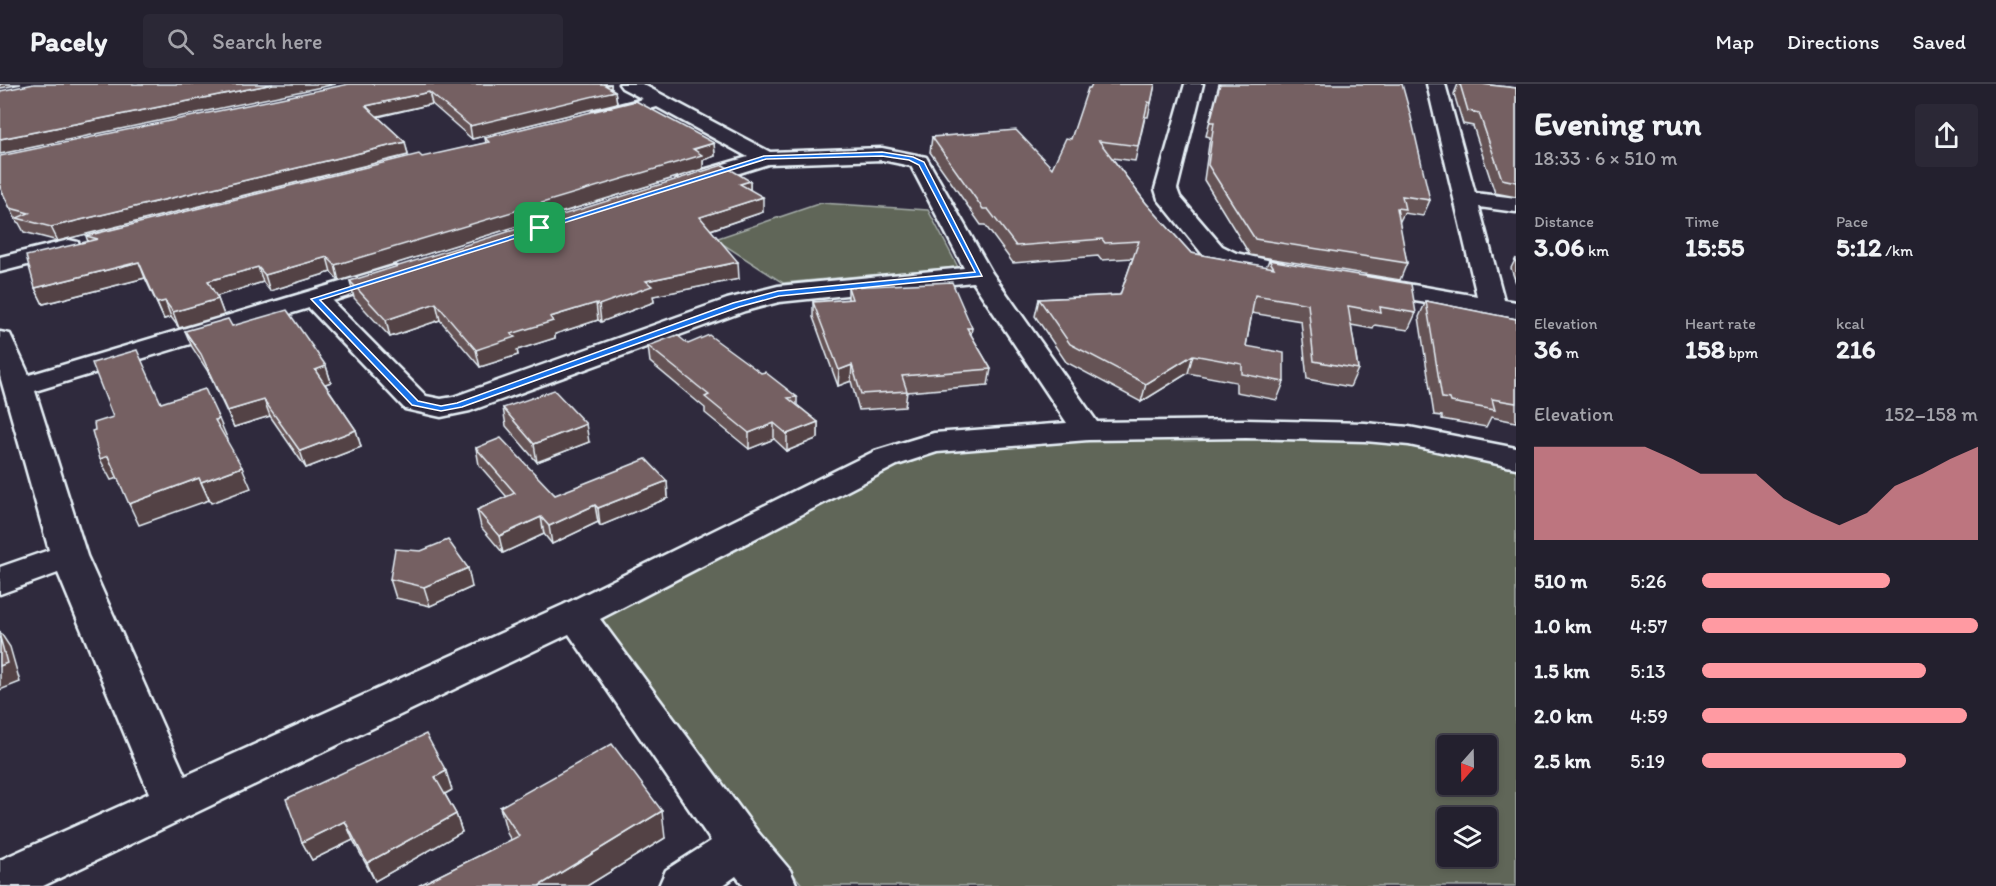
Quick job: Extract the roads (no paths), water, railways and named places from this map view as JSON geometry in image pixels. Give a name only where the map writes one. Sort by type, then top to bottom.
[{"type":"street","points":[[628,84],[766,158]]},
{"type":"street","points":[[1194,84],[1166,189],[1169,198],[1213,251],[1228,260],[1293,272]]},
{"type":"street","points":[[1459,87],[1435,84],[1464,198],[1505,309]]},
{"type":"street","points":[[578,121],[659,101]]},
{"type":"street","points":[[664,189],[766,158],[882,154],[919,161],[980,274],[1088,431]]},
{"type":"street","points":[[1464,198],[1516,206]]},
{"type":"street","points":[[0,264],[93,242]]},
{"type":"street","points":[[18,387],[416,267]]},
{"type":"street","points":[[315,299],[416,403],[441,408],[459,405],[736,305],[778,294],[980,274]]},
{"type":"street","points":[[1340,280],[1505,309]]},
{"type":"street","points":[[0,340],[18,387],[69,556],[174,800]]},
{"type":"street","points":[[0,883],[174,800],[401,698],[576,615],[886,458],[934,443],[1088,431],[1246,429],[1365,432],[1409,436],[1516,458]]},
{"type":"street","points":[[0,580],[69,556]]},
{"type":"street","points":[[576,615],[741,846],[773,886]]},
{"type":"street","points":[[682,886],[741,846]]}]
